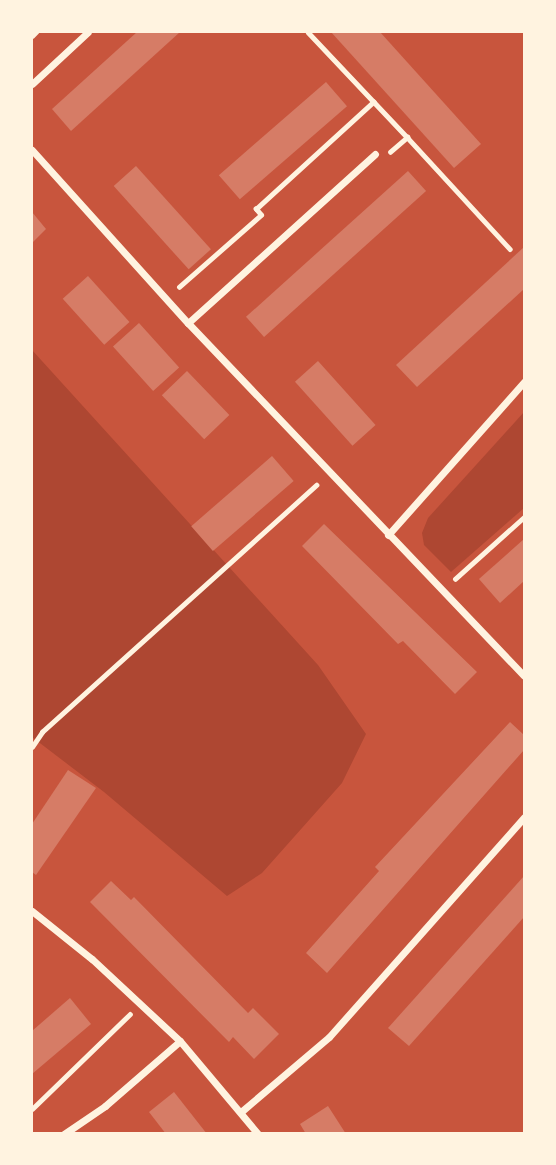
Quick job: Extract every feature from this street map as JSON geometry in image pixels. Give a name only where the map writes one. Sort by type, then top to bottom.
[{"type":"street","points":[[32,84],[88,32]]},
{"type":"street","points":[[32,150],[188,323],[524,676]]},
{"type":"street","points":[[188,323],[375,154]]},
{"type":"street","points":[[388,535],[524,382]]},
{"type":"street","points":[[242,1111],[329,1037],[524,817]]},
{"type":"street","points":[[32,911],[92,959],[180,1041],[258,1133]]},
{"type":"street","points":[[64,1133],[105,1106],[180,1041]]},
{"type":"path","points":[[32,36],[36,32]]},
{"type":"path","points":[[308,32],[510,249]]},
{"type":"path","points":[[168,279],[177,289],[261,215],[256,209],[373,102]]},
{"type":"path","points":[[387,156],[407,137]]},
{"type":"path","points":[[32,747],[42,732],[316,485]]},
{"type":"path","points":[[461,590],[452,581],[524,517]]},
{"type":"path","points":[[32,1109],[131,1013],[141,1023]]},
{"type":"shaded area","points":[[32,350],[318,665],[366,734],[342,783],[262,873],[227,896],[104,792],[32,737]]},
{"type":"shaded area","points":[[524,412],[524,508],[451,572],[424,545],[422,533],[428,518]]},
{"type":"building","points":[[137,32],[180,32],[71,131],[52,109]]},
{"type":"building","points":[[331,32],[380,32],[481,144],[454,168]]},
{"type":"building","points":[[326,82],[347,106],[240,199],[219,175]]},
{"type":"building","points":[[136,166],[211,249],[189,269],[114,186]]},
{"type":"building","points":[[408,171],[426,191],[264,337],[246,317]]},
{"type":"building","points":[[32,212],[46,229],[32,243]]},
{"type":"building","points":[[524,247],[524,289],[417,387],[396,365]]},
{"type":"building","points":[[88,276],[129,322],[104,345],[63,299]]},
{"type":"building","points":[[139,323],[179,368],[153,391],[113,346]]},
{"type":"building","points":[[318,361],[376,425],[353,446],[295,382]]},
{"type":"building","points":[[187,371],[229,415],[204,439],[162,395]]},
{"type":"building","points":[[272,456],[294,481],[213,551],[191,526]]},
{"type":"building","points":[[324,524],[477,672],[455,694],[403,641],[398,644],[302,546]]},
{"type":"building","points":[[524,539],[524,581],[500,603],[479,579]]},
{"type":"building","points":[[510,722],[524,735],[524,750],[327,973],[306,953],[379,871],[375,867]]},
{"type":"building","points":[[68,770],[96,788],[36,875],[32,872],[32,824]]},
{"type":"building","points":[[524,876],[524,917],[409,1046],[388,1028]]},
{"type":"building","points":[[111,881],[131,900],[134,897],[248,1013],[253,1008],[279,1034],[254,1059],[233,1037],[229,1042],[90,902]]},
{"type":"building","points":[[70,998],[91,1024],[32,1074],[32,1031]]},
{"type":"building","points":[[174,1092],[207,1134],[166,1134],[149,1112]]},
{"type":"building","points":[[328,1106],[346,1134],[306,1134],[300,1124]]}]
